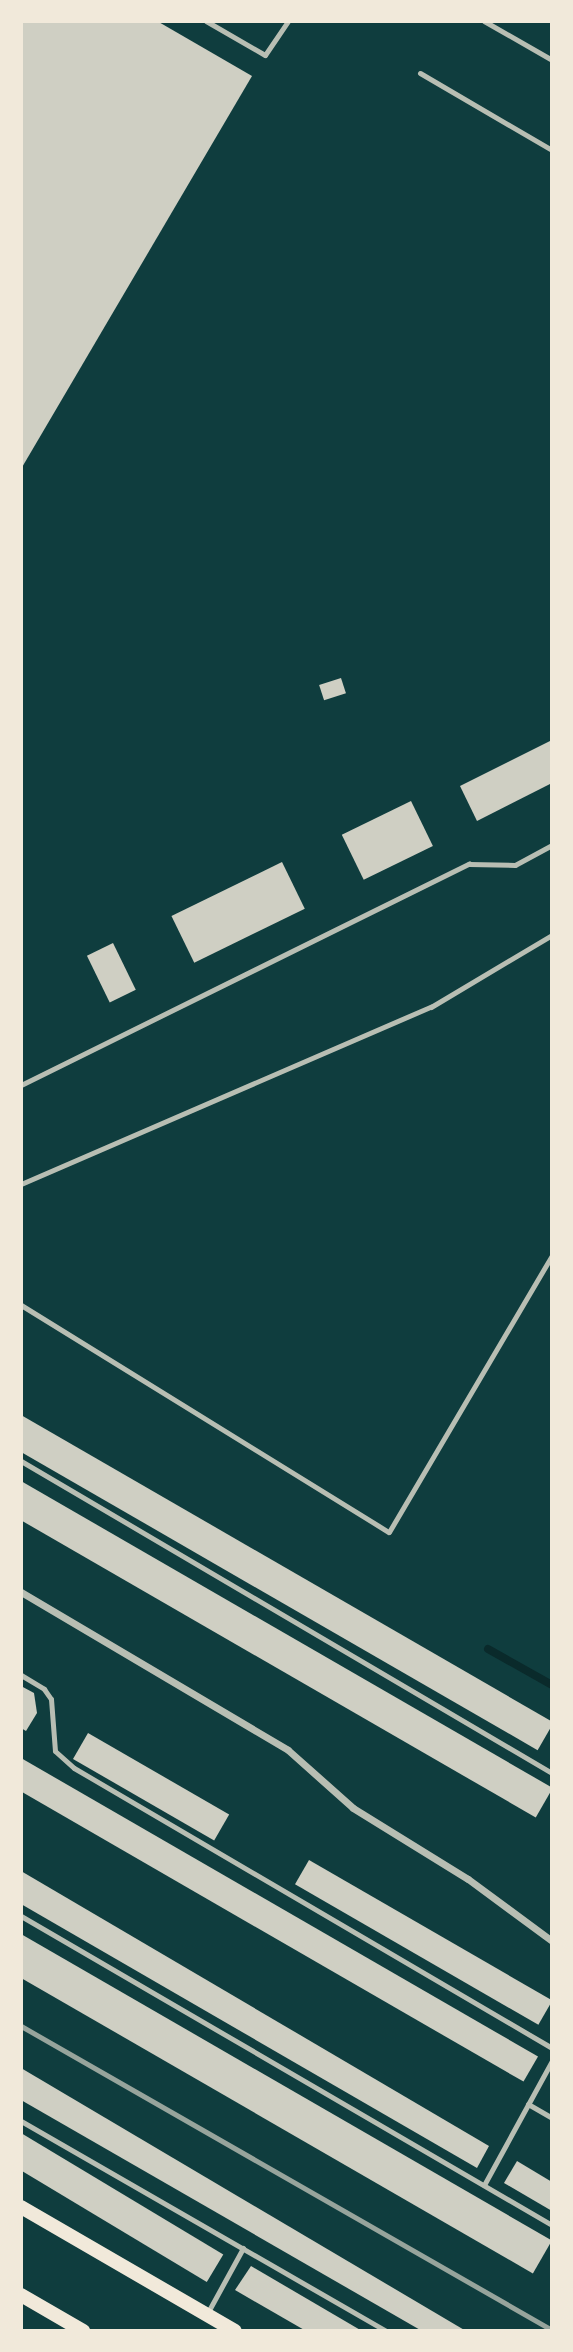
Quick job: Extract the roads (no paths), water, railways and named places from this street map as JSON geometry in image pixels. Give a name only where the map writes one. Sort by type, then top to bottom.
[{"type":"main road","points":[[21,2207],[235,2331]]},
{"type":"main road","points":[[21,2295],[83,2331]]},
{"type":"street","points":[[21,1592],[288,1750],[353,1808],[468,1879],[552,1941]]},
{"type":"lane","points":[[206,21],[265,55],[288,21]]},
{"type":"lane","points":[[484,21],[552,60]]},
{"type":"lane","points":[[420,73],[552,150]]},
{"type":"lane","points":[[21,1085],[469,864],[514,864],[552,845]]},
{"type":"lane","points":[[21,1184],[431,1007],[552,935]]},
{"type":"lane","points":[[21,1305],[389,1532],[552,1255]]},
{"type":"lane","points":[[21,1461],[552,1773]]},
{"type":"lane","points":[[21,1675],[44,1689],[51,1699],[55,1751],[74,1768],[552,2048]]},
{"type":"lane","points":[[21,1916],[552,2225]]},
{"type":"lane","points":[[484,2185],[552,2061]]},
{"type":"lane","points":[[528,2104],[552,2118]]},
{"type":"lane","points":[[21,2121],[386,2331]]},
{"type":"lane","points":[[206,2315],[243,2248]]},
{"type":"waterway","points":[[488,1649],[552,1685]]},
{"type":"railway","points":[[21,2026],[552,2330]]}]
